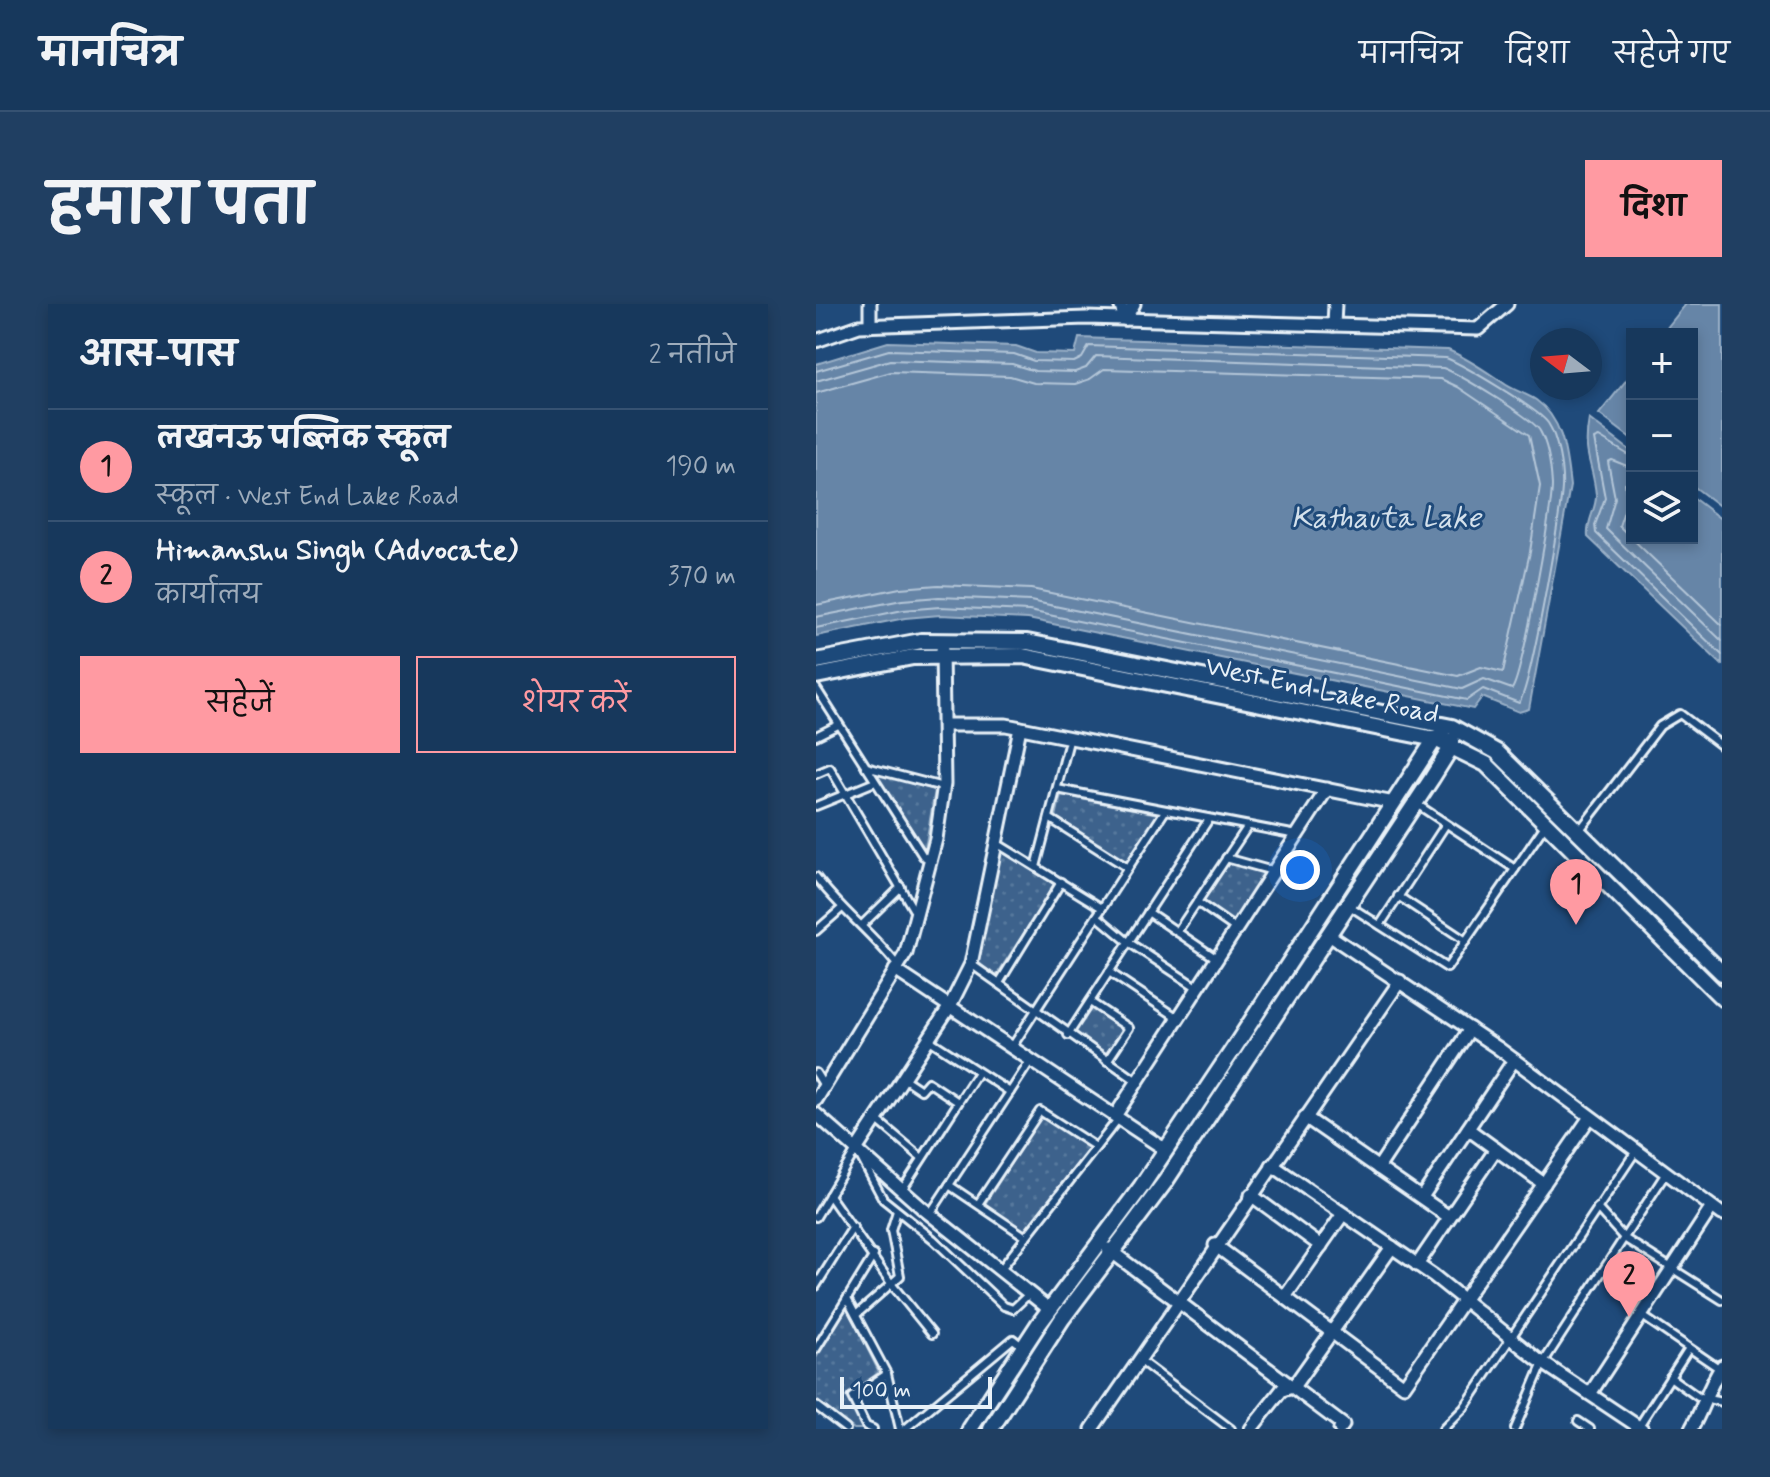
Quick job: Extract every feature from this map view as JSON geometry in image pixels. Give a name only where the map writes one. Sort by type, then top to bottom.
[{"type":"street","points":[[870,304],[870,326]]},
{"type":"street","points":[[1120,304],[1125,319]]},
{"type":"street","points":[[1125,319],[1134,304]]},
{"type":"street","points":[[1334,325],[1335,304]]},
{"type":"street","points":[[816,341],[870,326],[1125,319],[1478,329],[1507,304]]},
{"type":"street","name":"West End Lake Road","points":[[816,661],[921,641],[942,648],[1023,656],[1435,739],[1486,764],[1547,822],[1573,837],[1722,973]]},
{"type":"street","name":"West End Lake Road","points":[[816,676],[913,657],[942,648],[1027,642],[1452,727],[1497,752],[1722,998]]},
{"type":"street","points":[[816,1100],[906,953],[931,860],[943,787],[945,725],[942,648]]},
{"type":"street","points":[[945,725],[1020,728],[1394,803]]},
{"type":"street","points":[[970,1429],[1049,1309],[1166,1150],[1435,739],[1452,727]]},
{"type":"street","points":[[991,1429],[1062,1319],[1165,1182],[1329,935],[1452,746],[1452,727]]},
{"type":"street","points":[[856,1150],[950,1006],[971,964],[1020,728]]},
{"type":"street","points":[[1117,1117],[1137,1081],[1327,789]]},
{"type":"street","points":[[1329,935],[1514,1060],[1717,1210],[1673,1266],[1590,1394]]},
{"type":"street","points":[[897,968],[1166,1150]]},
{"type":"street","points":[[1092,1429],[1215,1245],[1400,981]]},
{"type":"street","points":[[1378,1168],[1470,1029]]},
{"type":"street","points":[[1422,1197],[1514,1060]]},
{"type":"street","points":[[816,1114],[930,1214],[1049,1309]]},
{"type":"street","points":[[1305,1117],[1449,1217]]},
{"type":"street","points":[[1215,1245],[1404,1386],[1590,1117]]},
{"type":"street","points":[[1468,1129],[1544,1184]]},
{"type":"street","points":[[1417,1265],[1496,1149]]},
{"type":"street","points":[[1272,1165],[1417,1265],[1543,1363],[1640,1428]]},
{"type":"street","points":[[1251,1195],[1321,1246]]},
{"type":"street","points":[[1285,1297],[1343,1214]]},
{"type":"street","points":[[1098,1242],[1344,1428]]},
{"type":"street","points":[[1251,1429],[1332,1332],[1392,1247]]},
{"type":"street","points":[[1691,1429],[1707,1397],[1707,1388],[1721,1367]]},
{"type":"lane","points":[[816,688],[923,856],[931,860]]},
{"type":"lane","points":[[1573,837],[1660,726],[1680,714],[1722,746]]},
{"type":"lane","points":[[816,736],[838,725]]},
{"type":"lane","points":[[1036,867],[1070,737]]},
{"type":"lane","points":[[866,767],[943,787]]},
{"type":"lane","points":[[816,774],[830,768],[917,910]]},
{"type":"lane","points":[[816,806],[875,782]]},
{"type":"lane","points":[[1057,789],[1298,835]]},
{"type":"lane","points":[[1415,803],[1515,869]]},
{"type":"lane","points":[[1012,1047],[1165,811]]},
{"type":"lane","points":[[1049,818],[1128,868]]},
{"type":"lane","points":[[1068,1035],[1209,819]]},
{"type":"lane","points":[[1348,905],[1447,968],[1547,822]]},
{"type":"lane","points":[[1380,925],[1446,824]]},
{"type":"lane","points":[[1177,932],[1248,826]]},
{"type":"lane","points":[[998,844],[1102,908]]},
{"type":"lane","points":[[1226,858],[1274,871]]},
{"type":"lane","points":[[816,877],[841,909],[862,925],[897,968]]},
{"type":"lane","points":[[999,983],[1061,882]]},
{"type":"lane","points":[[862,925],[901,887]]},
{"type":"lane","points":[[1398,896],[1466,941]]},
{"type":"lane","points":[[1197,902],[1236,929]]},
{"type":"lane","points":[[816,931],[841,909]]},
{"type":"lane","points":[[1148,912],[1217,959]]},
{"type":"lane","points":[[1097,916],[1128,942],[1198,988]]},
{"type":"lane","points":[[971,964],[1137,1081]]},
{"type":"lane","points":[[1109,972],[1178,1018]]},
{"type":"lane","points":[[1090,1002],[1129,1028],[1107,1061]]},
{"type":"lane","points":[[928,1039],[1010,1092]]},
{"type":"lane","points":[[930,1214],[1031,1060]]},
{"type":"lane","points":[[902,1190],[978,1072]]},
{"type":"lane","points":[[816,1073],[824,1086]]},
{"type":"lane","points":[[903,1078],[921,1090],[928,1082],[958,1102]]},
{"type":"lane","points":[[978,1204],[1040,1111],[1096,1147]]},
{"type":"lane","points":[[1000,1270],[1117,1117]]},
{"type":"lane","points":[[876,1119],[922,1158]]},
{"type":"lane","points":[[816,1217],[856,1150]]},
{"type":"lane","points":[[856,1150],[883,1199],[933,1239],[1004,1306],[1013,1309],[1030,1293]]},
{"type":"lane","points":[[1443,1429],[1464,1408],[1636,1151]]},
{"type":"lane","points":[[1515,1429],[1543,1363],[1666,1173]]},
{"type":"lane","points":[[949,1185],[1026,1237]]},
{"type":"lane","points":[[829,1195],[893,1286],[932,1334]]},
{"type":"lane","points":[[1597,1208],[1624,1238],[1673,1266],[1722,1300]]},
{"type":"lane","points":[[856,1315],[893,1286],[900,1276],[891,1230],[897,1211]]},
{"type":"lane","points":[[816,1286],[853,1227]]},
{"type":"lane","points":[[816,1349],[874,1255]]},
{"type":"lane","points":[[847,1299],[887,1374],[902,1429],[1013,1339],[1023,1347]]},
{"type":"lane","points":[[1641,1315],[1721,1367]]},
{"type":"lane","points":[[1640,1428],[1689,1348]]},
{"type":"lane","points":[[1138,1359],[1231,1429]]},
{"type":"lane","points":[[873,1429],[866,1426],[852,1397],[887,1374]]},
{"type":"lane","points":[[1670,1377],[1698,1397],[1722,1402]]},
{"type":"lane","points":[[816,1406],[846,1429]]},
{"type":"lane","points":[[1578,1421],[1590,1429]]},
{"type":"shaded area","points":[[874,773],[935,790],[925,849]]},
{"type":"shaded area","points":[[1061,795],[1158,814],[1127,862],[1056,817]]},
{"type":"shaded area","points":[[1001,851],[1055,885],[996,976],[976,961]]},
{"type":"shaded area","points":[[1226,862],[1269,872],[1236,924],[1201,901]]},
{"type":"shaded area","points":[[1092,1006],[1126,1029],[1106,1058],[1072,1035]]},
{"type":"shaded area","points":[[1041,1116],[1090,1147],[1024,1231],[985,1204]]},
{"type":"shaded area","points":[[847,1308],[879,1372],[846,1397],[864,1429],[854,1429],[816,1400],[816,1358]]},
{"type":"water","points":[[1686,304],[1722,304],[1722,508],[1698,490],[1698,328],[1667,328]]},
{"type":"water","name":"Kathauta Lake","points":[[1079,338],[1448,350],[1530,397],[1530,400],[1536,400],[1553,417],[1562,438],[1570,486],[1529,709],[1519,712],[1482,697],[1473,709],[1028,619],[940,615],[905,618],[816,636],[816,364],[888,342],[1016,346],[1036,353],[1075,354]]},
{"type":"water","points":[[1626,380],[1626,434],[1599,414]]},
{"type":"water","points":[[1589,419],[1626,447],[1626,544],[1698,544],[1698,502],[1722,520],[1722,665],[1588,537],[1596,495],[1587,451]]},
{"type":"place","name":"लखनऊ पब्लिक स्कूल","points":[[1576,925]]},
{"type":"place","name":"Himanshu Singh (Advocate)","points":[[1629,1317]]}]
